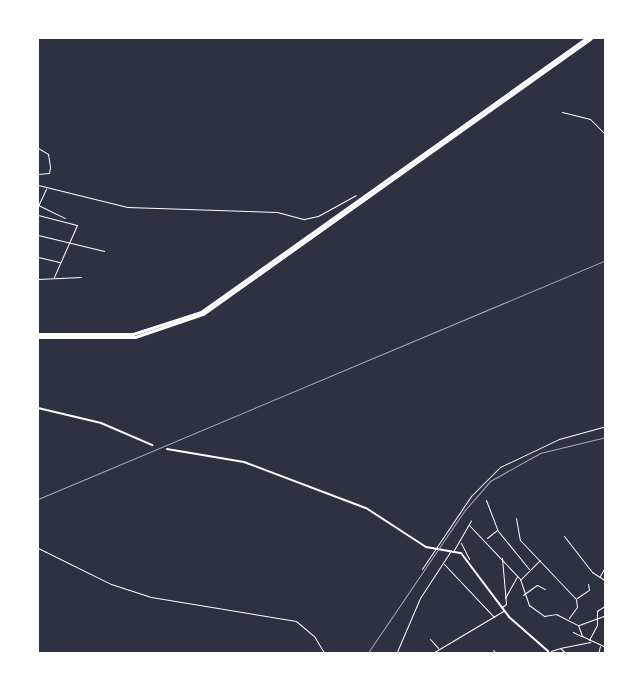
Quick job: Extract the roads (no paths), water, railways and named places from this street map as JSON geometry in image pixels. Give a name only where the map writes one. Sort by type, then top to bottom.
[{"type":"highway","points":[[38,335],[133,334],[201,312],[586,38]]},
{"type":"highway","points":[[38,335],[135,337],[199,317],[591,38]]},
{"type":"street","points":[[562,112],[588,118],[606,136]]},
{"type":"street","points":[[38,148],[48,154],[50,167],[49,173],[38,174]]},
{"type":"street","points":[[38,185],[127,206],[274,212],[304,219],[356,195]]},
{"type":"street","points":[[46,188],[38,206],[77,224],[74,241],[54,277]]},
{"type":"street","points":[[38,215],[66,219]]},
{"type":"street","points":[[38,235],[74,241],[104,251]]},
{"type":"street","points":[[38,257],[61,262]]},
{"type":"street","points":[[38,279],[81,276]]},
{"type":"street","points":[[38,408],[104,424],[152,445]]},
{"type":"street","points":[[422,569],[471,496],[500,467],[559,439],[606,426]]},
{"type":"street","points":[[167,449],[241,462],[356,504],[436,550],[452,551],[469,559]]},
{"type":"street","points":[[486,500],[497,529],[529,568]]},
{"type":"street","points":[[516,518],[520,540],[576,599],[577,607],[568,619]]},
{"type":"street","points":[[396,654],[420,598],[443,563],[460,543],[471,521]]},
{"type":"street","points":[[469,526],[486,539],[502,558],[520,580],[523,595],[544,616],[554,614],[568,619],[578,625],[582,636]]},
{"type":"street","points":[[486,539],[497,529]]},
{"type":"street","points":[[564,536],[600,577],[606,581]]},
{"type":"street","points":[[460,543],[502,609],[551,652],[590,641]]},
{"type":"street","points":[[38,548],[112,584],[151,597],[296,621],[314,636],[325,654]]},
{"type":"street","points":[[433,653],[438,648],[495,618],[502,609],[504,599],[502,558]]},
{"type":"street","points":[[520,580],[529,568],[541,560]]},
{"type":"street","points":[[443,563],[495,618]]},
{"type":"street","points":[[600,577],[606,565]]},
{"type":"street","points":[[504,599],[517,576]]},
{"type":"street","points":[[576,599],[589,590],[588,584]]},
{"type":"street","points":[[523,595],[537,585],[545,589]]},
{"type":"street","points":[[594,618],[606,605]]},
{"type":"street","points":[[578,625],[606,615]]},
{"type":"street","points":[[590,641],[597,626],[594,618]]},
{"type":"street","points":[[573,632],[606,647]]},
{"type":"street","points":[[430,640],[438,648]]},
{"type":"street","points":[[598,654],[600,645]]},
{"type":"street","points":[[560,648],[567,654]]},
{"type":"street","points":[[493,650],[497,654]]},
{"type":"railway","points":[[38,499],[606,260]]},
{"type":"railway","points":[[367,654],[465,510],[490,481],[540,453],[606,437]]}]
